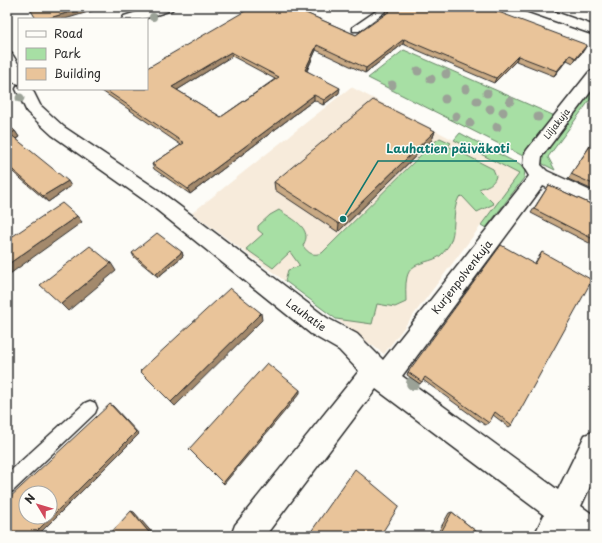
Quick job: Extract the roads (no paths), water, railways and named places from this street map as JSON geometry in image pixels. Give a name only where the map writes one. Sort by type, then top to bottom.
[{"type":"street","points":[[132,18],[167,7]]},
{"type":"street","points":[[528,7],[595,31]]},
{"type":"street","points":[[18,53],[7,57],[18,78]]},
{"type":"street","name":"Liljakuja","points":[[540,176],[532,166],[533,155],[595,75]]},
{"type":"street","name":"Lauhatie","points":[[24,90],[33,108],[71,142],[89,152],[145,190],[320,326],[348,342],[380,375],[595,536]]},
{"type":"street","points":[[540,176],[595,202]]},
{"type":"street","name":"Kurjenpolvenkuja","points":[[246,536],[380,375],[540,176]]},
{"type":"street","points":[[548,536],[563,511],[595,445]]},
{"type":"lane","points":[[356,29],[387,7]]},
{"type":"lane","points":[[7,485],[90,408]]},
{"type":"place","name":"Lauhatien päiväkoti","points":[[343,219]]}]
